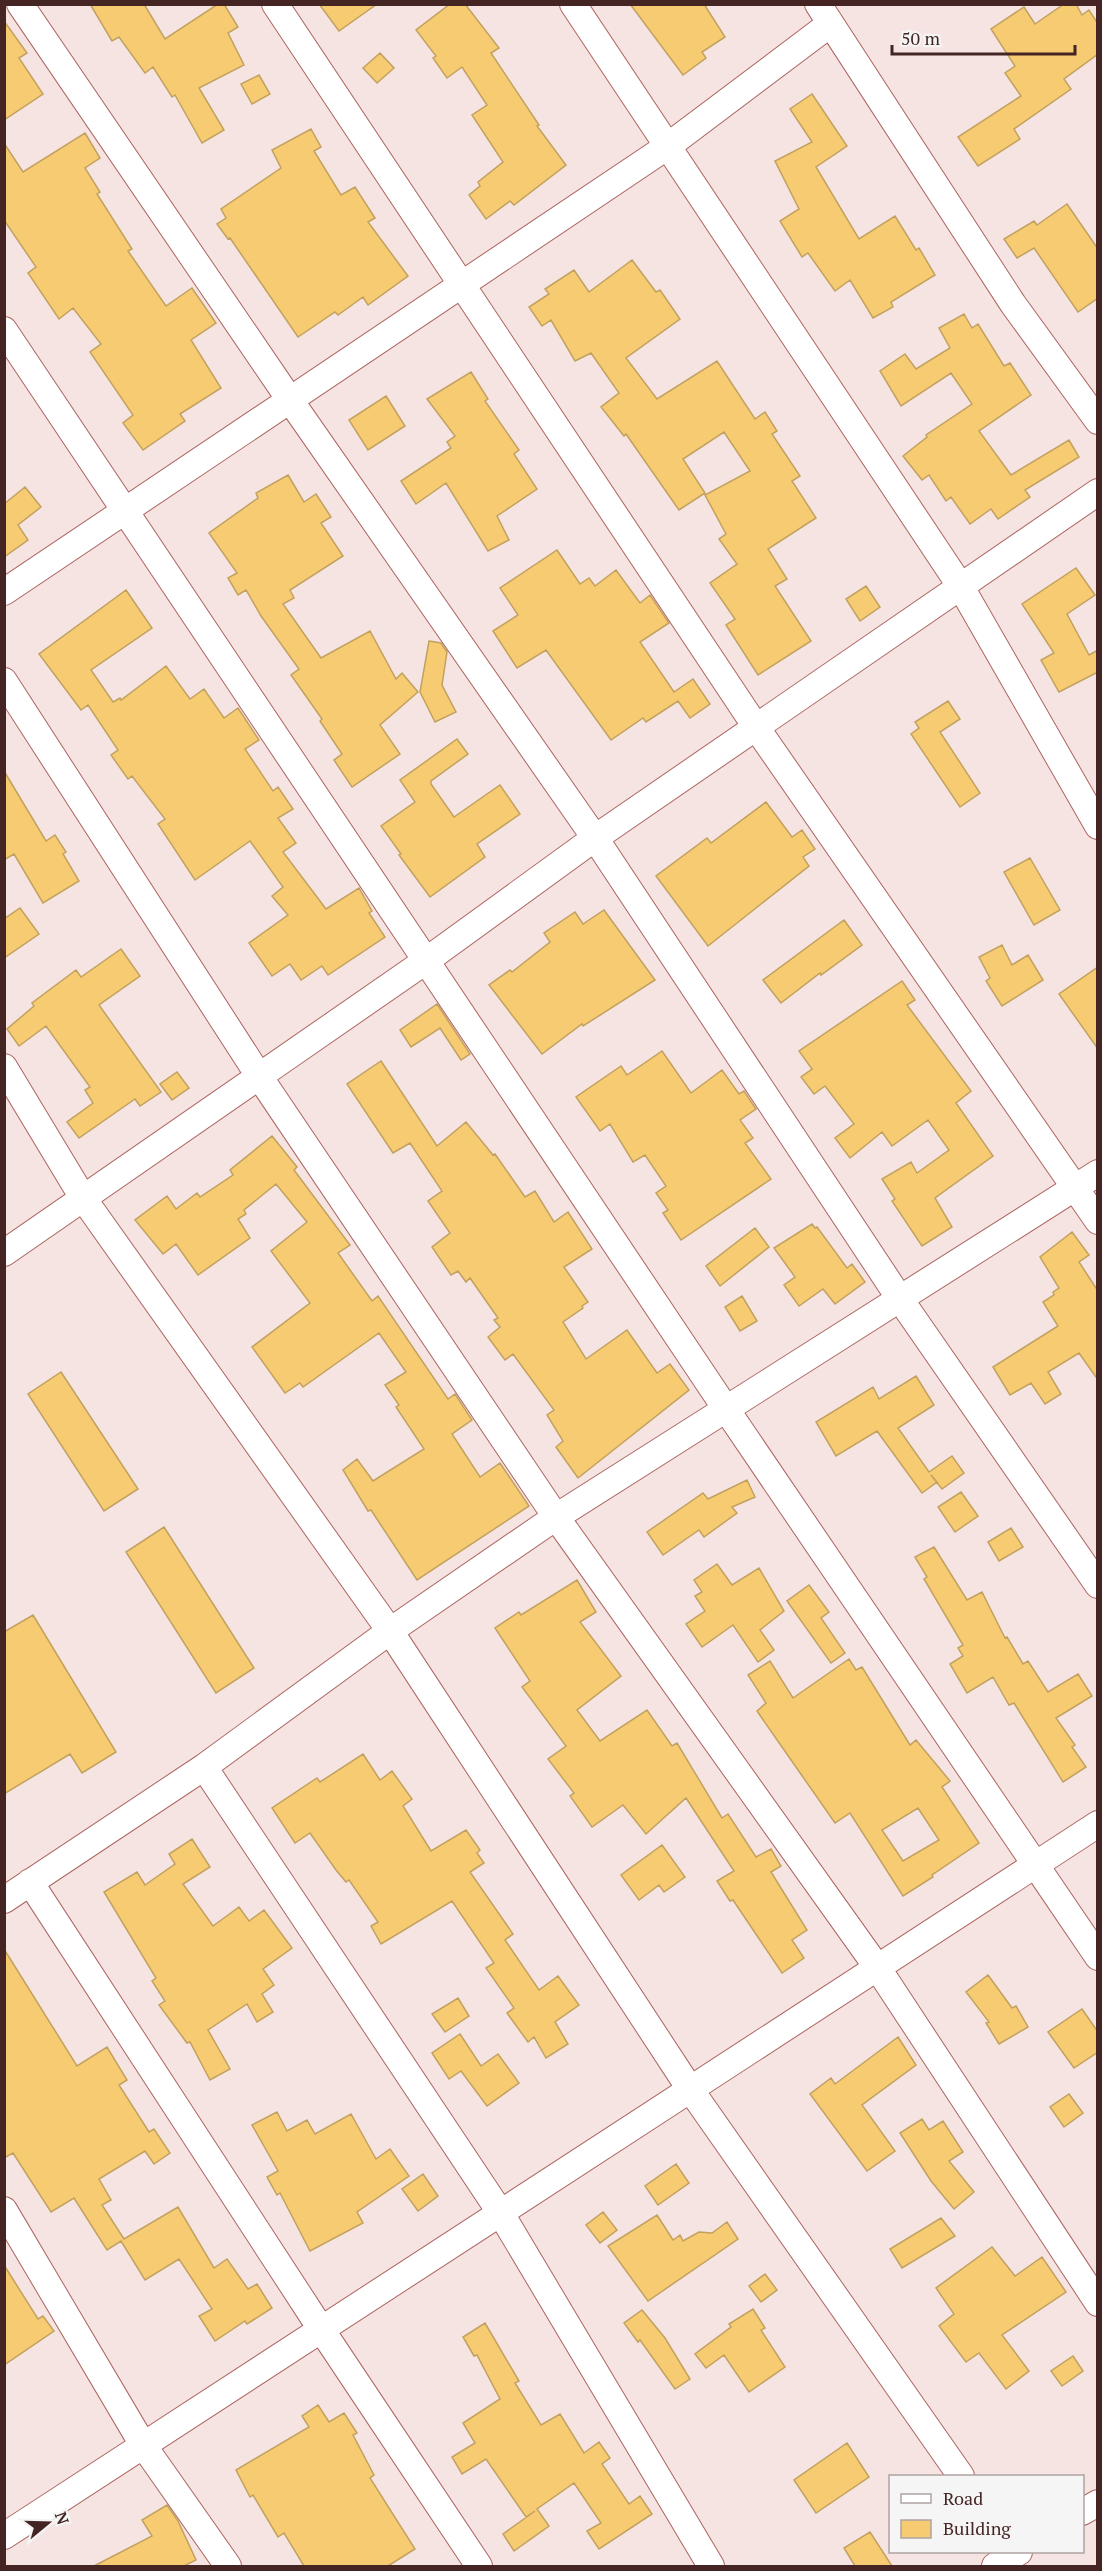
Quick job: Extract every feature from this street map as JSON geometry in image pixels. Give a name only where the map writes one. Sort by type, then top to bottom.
[{"type":"street","points":[[20,4],[290,400],[594,838],[900,1299],[1098,1585]]},
{"type":"street","points":[[275,4],[756,727],[1098,1221]]},
{"type":"street","points":[[573,4],[961,587],[1098,826]]},
{"type":"street","points":[[4,592],[668,146],[824,14],[1013,304],[1098,421]]},
{"type":"street","points":[[4,330],[726,1409],[1098,1957]]},
{"type":"street","points":[[4,1253],[427,960],[594,838],[1098,492]]},
{"type":"street","points":[[4,681],[259,1076],[556,1517],[877,1967],[1098,2303]]},
{"type":"street","points":[[4,1067],[83,1198],[390,1631],[690,2089],[959,2475]]},
{"type":"street","points":[[4,1900],[204,1767],[390,1631],[556,1517],[1098,1173]]},
{"type":"street","points":[[204,1767],[500,2212],[711,2566]]},
{"type":"street","points":[[4,2536],[1098,1824]]},
{"type":"street","points":[[30,1882],[321,2329],[479,2566]]},
{"type":"street","points":[[4,2210],[143,2445],[228,2566]]},
{"type":"street","points":[[1084,2511],[1098,2503]]},
{"type":"building","points":[[90,4],[144,4],[165,39],[218,4],[224,4],[238,27],[228,33],[244,65],[199,88],[224,130],[202,143],[175,95],[172,97],[153,67],[145,73],[119,37],[112,41]]},
{"type":"building","points":[[319,4],[377,4],[339,31]]},
{"type":"building","points":[[450,4],[465,4],[499,48],[491,53],[539,125],[537,126],[566,165],[514,205],[510,201],[486,219],[469,195],[480,186],[478,182],[503,162],[472,115],[487,105],[462,67],[447,78],[433,58],[436,56],[416,30]]},
{"type":"building","points":[[630,4],[704,4],[725,37],[702,52],[706,58],[683,75]]},
{"type":"building","points":[[1064,4],[1076,4],[1082,15],[1089,10],[1098,24],[1098,54],[1064,79],[1071,89],[1014,129],[1020,139],[978,166],[958,137],[1021,96],[1005,73],[1015,66],[991,29],[1024,7],[1035,24]]},
{"type":"building","points":[[4,21],[27,53],[19,58],[43,94],[4,120]]},
{"type":"building","points":[[380,53],[394,68],[377,83],[363,68]]},
{"type":"building","points":[[259,75],[270,94],[252,104],[241,84]]},
{"type":"building","points":[[812,94],[847,146],[816,167],[859,239],[895,216],[916,250],[919,248],[935,275],[891,302],[893,307],[873,318],[850,280],[835,291],[808,253],[802,257],[780,221],[799,209],[775,161],[812,142],[790,109]]},
{"type":"building","points":[[311,129],[321,147],[314,151],[341,195],[355,187],[375,218],[368,222],[408,276],[368,305],[363,297],[338,315],[335,312],[298,337],[230,238],[228,239],[217,224],[226,218],[221,209],[281,168],[272,150]]},
{"type":"building","points":[[85,133],[100,158],[85,168],[100,192],[97,194],[132,249],[128,251],[166,306],[192,288],[216,323],[191,340],[221,388],[180,414],[185,421],[143,450],[123,423],[133,415],[90,352],[101,344],[73,308],[59,319],[28,273],[36,267],[4,220],[4,143],[23,172]]},
{"type":"building","points":[[1067,204],[1098,249],[1098,298],[1078,312],[1034,248],[1017,258],[1004,239],[1034,221],[1037,225]]},
{"type":"building","points":[[632,260],[656,292],[660,290],[680,319],[626,358],[657,399],[717,361],[755,419],[765,412],[777,431],[772,434],[800,476],[792,481],[816,518],[768,549],[787,579],[775,586],[811,641],[758,675],[726,625],[735,619],[710,583],[737,564],[719,539],[726,534],[705,495],[750,471],[724,432],[683,459],[705,493],[679,510],[626,434],[624,436],[601,407],[619,393],[591,353],[575,361],[551,320],[542,326],[529,307],[549,294],[545,289],[574,270],[589,292]]},
{"type":"building","points":[[964,314],[972,328],[978,324],[1004,366],[1010,363],[1031,395],[979,431],[1011,475],[1069,440],[1079,457],[1025,490],[1030,497],[998,519],[991,509],[970,524],[951,497],[946,501],[929,475],[922,480],[903,456],[927,437],[926,435],[972,404],[951,373],[901,406],[880,371],[905,354],[916,369],[950,348],[939,328]]},
{"type":"building","points":[[471,372],[488,399],[485,401],[519,450],[514,454],[537,489],[497,516],[509,540],[488,551],[446,483],[416,504],[401,481],[451,448],[447,442],[455,436],[427,399]]},
{"type":"building","points":[[386,396],[405,426],[368,450],[349,420]]},
{"type":"building","points":[[288,475],[304,502],[316,494],[331,517],[321,523],[343,556],[290,590],[294,598],[283,604],[321,658],[370,631],[396,679],[402,673],[418,692],[380,725],[400,754],[352,787],[334,760],[342,754],[320,721],[322,719],[291,675],[299,669],[261,616],[246,590],[238,595],[228,578],[237,573],[209,533],[258,498],[256,493]]},
{"type":"building","points":[[25,487],[41,507],[18,525],[28,540],[4,557],[4,504]]},
{"type":"building","points":[[557,550],[580,584],[589,578],[595,586],[616,570],[640,603],[650,595],[669,623],[640,642],[674,692],[693,679],[710,704],[690,718],[678,701],[646,722],[643,718],[611,740],[546,650],[517,668],[493,631],[518,615],[500,588]]},
{"type":"building","points":[[1076,568],[1095,595],[1067,614],[1089,655],[1098,650],[1098,672],[1059,692],[1041,660],[1054,653],[1022,604]]},
{"type":"building","points":[[866,586],[880,607],[860,621],[846,599]]},
{"type":"building","points":[[126,590],[152,628],[91,670],[113,702],[120,698],[121,700],[166,666],[190,699],[204,689],[224,718],[238,708],[259,740],[245,749],[273,791],[278,787],[293,809],[278,818],[296,843],[283,852],[326,909],[359,888],[372,911],[369,913],[385,937],[328,975],[322,966],[301,980],[290,964],[272,976],[249,943],[288,915],[272,896],[283,887],[250,841],[195,880],[158,824],[165,819],[132,776],[128,779],[111,755],[118,750],[88,705],[81,710],[39,654]]},
{"type":"building","points":[[429,641],[441,643],[447,652],[442,685],[456,712],[435,722],[420,692]]},
{"type":"building","points":[[948,701],[960,719],[940,732],[980,793],[960,807],[911,734],[919,728],[915,722]]},
{"type":"building","points":[[457,739],[468,754],[431,781],[454,817],[500,785],[520,814],[477,844],[485,857],[430,897],[381,826],[415,802],[400,780]]},
{"type":"building","points":[[4,771],[46,841],[55,835],[66,852],[63,854],[79,881],[43,903],[14,854],[4,860]]},
{"type":"building","points":[[766,802],[792,837],[802,830],[815,849],[803,857],[809,866],[708,946],[656,876],[707,838],[711,843]]},
{"type":"building","points":[[1030,858],[1060,910],[1034,925],[1004,872]]},
{"type":"building","points":[[20,908],[39,934],[4,958],[4,919]]},
{"type":"building","points":[[604,910],[655,980],[583,1026],[582,1024],[542,1054],[489,985],[510,970],[512,972],[550,942],[544,933],[575,912],[583,924]]},
{"type":"building","points":[[844,920],[862,945],[781,1003],[763,980]]},
{"type":"building","points":[[1002,945],[1012,965],[1028,955],[1043,980],[1002,1006],[986,981],[990,978],[979,957]]},
{"type":"building","points":[[121,949],[140,976],[99,1005],[161,1092],[140,1106],[135,1099],[79,1138],[67,1122],[93,1103],[85,1090],[90,1087],[46,1026],[19,1046],[7,1029],[34,1006],[32,1003],[76,970],[81,977]]},
{"type":"building","points":[[1098,967],[1098,1049],[1059,994]]},
{"type":"building","points":[[902,981],[915,1000],[907,1005],[971,1091],[956,1103],[993,1156],[935,1198],[952,1227],[922,1246],[892,1201],[895,1199],[882,1179],[911,1162],[917,1173],[949,1150],[928,1120],[892,1146],[882,1132],[850,1158],[835,1138],[854,1124],[825,1086],[814,1094],[801,1077],[812,1069],[799,1051]]},
{"type":"building","points":[[437,1004],[470,1054],[461,1060],[440,1028],[411,1047],[400,1030]]},
{"type":"building","points":[[662,1051],[691,1093],[722,1070],[739,1094],[744,1091],[756,1109],[740,1120],[753,1138],[745,1143],[771,1179],[681,1240],[663,1213],[668,1210],[656,1193],[666,1186],[645,1155],[633,1162],[610,1124],[600,1131],[576,1097],[621,1066],[627,1075]]},
{"type":"building","points":[[381,1061],[437,1146],[466,1122],[493,1155],[495,1154],[525,1197],[535,1191],[554,1222],[568,1212],[592,1249],[564,1267],[588,1302],[563,1322],[586,1359],[627,1330],[657,1373],[670,1364],[689,1390],[578,1478],[556,1447],[563,1441],[547,1415],[554,1410],[513,1354],[505,1360],[488,1337],[500,1327],[494,1320],[498,1318],[470,1278],[466,1282],[458,1271],[451,1275],[432,1247],[450,1233],[428,1201],[442,1191],[410,1143],[393,1153],[347,1084]]},
{"type":"building","points":[[177,1072],[189,1088],[172,1100],[160,1084]]},
{"type":"building","points":[[272,1136],[297,1167],[294,1170],[350,1245],[338,1253],[372,1301],[378,1296],[448,1399],[455,1394],[472,1420],[452,1434],[480,1477],[500,1463],[529,1506],[417,1580],[371,1510],[368,1511],[343,1470],[357,1459],[373,1481],[424,1449],[396,1407],[399,1405],[385,1385],[406,1372],[379,1333],[303,1387],[300,1383],[285,1393],[252,1347],[310,1303],[271,1251],[307,1222],[276,1184],[244,1210],[246,1214],[238,1219],[250,1238],[198,1275],[176,1244],[163,1254],[135,1220],[167,1196],[176,1209],[197,1193],[200,1197],[233,1175],[230,1170]]},
{"type":"building","points":[[812,1224],[815,1228],[817,1227],[847,1268],[852,1264],[865,1282],[835,1304],[823,1289],[799,1306],[784,1285],[795,1277],[774,1248]]},
{"type":"building","points":[[755,1228],[769,1247],[720,1286],[706,1266]]},
{"type":"building","points":[[1072,1232],[1089,1255],[1079,1262],[1098,1291],[1098,1380],[1079,1353],[1048,1372],[1061,1394],[1045,1404],[1031,1383],[1010,1395],[993,1367],[1058,1326],[1043,1302],[1054,1295],[1053,1292],[1059,1288],[1040,1257]]},
{"type":"building","points":[[742,1296],[757,1321],[740,1331],[725,1307]]},
{"type":"building","points":[[61,1372],[138,1489],[104,1511],[28,1394]]},
{"type":"building","points":[[916,1376],[934,1405],[898,1428],[929,1472],[952,1456],[964,1473],[942,1489],[937,1482],[922,1493],[877,1431],[836,1456],[816,1422],[873,1387],[879,1399]]},
{"type":"building","points":[[747,1480],[755,1497],[732,1507],[737,1513],[704,1537],[699,1530],[663,1555],[647,1532],[703,1493],[708,1499]]},
{"type":"building","points":[[961,1492],[978,1516],[955,1532],[938,1507]]},
{"type":"building","points":[[164,1527],[254,1668],[216,1693],[126,1552]]},
{"type":"building","points":[[1011,1528],[1023,1547],[999,1561],[988,1542]]},
{"type":"building","points":[[934,1547],[967,1600],[982,1592],[1005,1638],[1007,1637],[1023,1664],[1028,1661],[1048,1692],[1078,1674],[1092,1696],[1056,1718],[1075,1745],[1072,1747],[1086,1767],[1063,1782],[1014,1703],[1009,1705],[993,1677],[967,1693],[950,1664],[963,1656],[958,1648],[963,1645],[924,1579],[927,1577],[915,1557]]},
{"type":"building","points":[[717,1564],[732,1585],[759,1568],[784,1611],[760,1630],[774,1650],[758,1662],[733,1625],[702,1647],[686,1624],[705,1611],[695,1596],[702,1592],[694,1580]]},
{"type":"building","points":[[577,1580],[596,1612],[580,1622],[621,1676],[577,1710],[600,1741],[647,1710],[672,1746],[677,1743],[722,1818],[728,1814],[756,1857],[771,1849],[781,1866],[771,1872],[807,1930],[792,1940],[804,1958],[782,1973],[733,1900],[730,1901],[717,1881],[734,1871],[686,1798],[646,1834],[623,1805],[592,1827],[570,1796],[574,1793],[548,1759],[566,1746],[522,1687],[530,1681],[495,1628],[519,1612],[521,1615]]},
{"type":"building","points":[[809,1585],[829,1612],[821,1618],[845,1653],[831,1663],[787,1601]]},
{"type":"building","points":[[33,1615],[116,1752],[82,1773],[70,1754],[4,1794],[4,1632]]},
{"type":"building","points":[[849,1659],[856,1670],[862,1667],[910,1745],[916,1740],[950,1781],[942,1787],[979,1843],[903,1896],[850,1813],[835,1823],[757,1711],[766,1703],[748,1675],[770,1661],[793,1698]],"holes":[[[918,1808],[939,1840],[903,1861],[882,1830]]]},
{"type":"building","points":[[363,1754],[380,1780],[392,1771],[412,1799],[403,1806],[431,1851],[466,1830],[480,1850],[477,1853],[484,1863],[470,1872],[513,1934],[505,1940],[539,1990],[558,1976],[579,2005],[555,2022],[568,2044],[546,2058],[534,2037],[528,2042],[507,2013],[514,2008],[486,1968],[494,1963],[452,1901],[381,1944],[371,1926],[378,1922],[349,1880],[346,1882],[336,1870],[310,1833],[295,1843],[272,1808],[317,1778],[320,1782]]},
{"type":"building","points":[[192,1839],[210,1867],[183,1884],[213,1926],[239,1907],[249,1921],[264,1910],[292,1948],[263,1969],[274,1985],[262,1994],[273,2012],[257,2022],[247,2004],[208,2030],[230,2069],[210,2080],[190,2042],[187,2043],[159,2005],[165,2001],[152,1981],[156,1978],[104,1892],[137,1872],[145,1885],[175,1864],[169,1854]]},
{"type":"building","points":[[662,1845],[685,1877],[664,1892],[659,1885],[639,1900],[621,1875]]},
{"type":"building","points":[[4,1949],[77,2066],[107,2047],[127,2080],[119,2085],[149,2132],[154,2129],[170,2153],[154,2164],[145,2151],[99,2179],[111,2200],[102,2205],[124,2239],[178,2207],[214,2268],[227,2259],[248,2289],[257,2284],[272,2308],[247,2324],[245,2321],[215,2341],[199,2316],[212,2309],[179,2259],[145,2280],[121,2241],[107,2250],[74,2198],[51,2212],[13,2153],[4,2158]]},
{"type":"building","points":[[988,1975],[1012,2008],[1016,2006],[1028,2027],[999,2044],[986,2023],[989,2022],[966,1992]]},
{"type":"building","points":[[458,1998],[469,2016],[445,2032],[432,2014]]},
{"type":"building","points":[[1082,2009],[1098,2032],[1098,2052],[1074,2068],[1048,2032]]},
{"type":"building","points":[[460,2034],[481,2066],[498,2054],[519,2083],[487,2106],[461,2071],[449,2079],[432,2053]]},
{"type":"building","points":[[898,2037],[916,2065],[862,2105],[895,2151],[867,2171],[810,2094],[831,2078],[835,2084]]},
{"type":"building","points":[[1069,2094],[1083,2113],[1064,2127],[1050,2107]]},
{"type":"building","points":[[277,2112],[287,2131],[307,2120],[315,2134],[351,2114],[376,2159],[390,2149],[409,2176],[357,2212],[363,2223],[310,2251],[280,2193],[277,2195],[267,2177],[278,2171],[252,2125]]},
{"type":"building","points":[[922,2119],[929,2130],[943,2121],[963,2152],[949,2161],[974,2192],[954,2209],[931,2181],[900,2133]]},
{"type":"building","points":[[676,2164],[689,2183],[658,2205],[645,2186]]},
{"type":"building","points":[[423,2174],[438,2196],[418,2211],[402,2189]]},
{"type":"building","points":[[603,2212],[617,2230],[600,2243],[586,2225]]},
{"type":"building","points":[[657,2215],[673,2240],[680,2235],[683,2241],[699,2232],[712,2233],[727,2222],[738,2239],[648,2301],[608,2246]]},
{"type":"building","points":[[941,2218],[955,2236],[902,2268],[890,2249]]},
{"type":"building","points":[[992,2247],[1015,2276],[1042,2257],[1066,2292],[1002,2335],[1029,2371],[1006,2389],[979,2353],[966,2362],[939,2326],[954,2314],[936,2288]]},
{"type":"building","points":[[4,2265],[38,2319],[43,2316],[54,2331],[4,2365]]},
{"type":"building","points":[[765,2274],[777,2290],[761,2302],[749,2286]]},
{"type":"building","points":[[753,2309],[765,2328],[761,2330],[785,2367],[749,2392],[724,2355],[706,2368],[695,2354],[731,2327],[729,2324]]},
{"type":"building","points":[[642,2310],[665,2338],[690,2379],[675,2389],[640,2340],[638,2342],[624,2323]]},
{"type":"building","points":[[485,2323],[519,2381],[515,2383],[541,2425],[560,2414],[584,2453],[599,2442],[610,2458],[602,2464],[629,2504],[640,2496],[652,2514],[599,2549],[587,2531],[601,2523],[574,2483],[537,2509],[549,2526],[514,2551],[503,2534],[535,2511],[526,2517],[486,2459],[462,2474],[452,2457],[475,2443],[463,2423],[500,2399],[477,2355],[474,2356],[463,2337]]},
{"type":"building","points":[[1073,2356],[1083,2371],[1062,2386],[1051,2371]]},
{"type":"building","points":[[318,2405],[329,2422],[344,2413],[357,2433],[353,2435],[374,2475],[370,2478],[415,2549],[388,2566],[304,2566],[284,2533],[278,2537],[253,2495],[250,2497],[236,2470],[309,2427],[302,2416]]},
{"type":"building","points":[[847,2443],[869,2477],[816,2513],[794,2480]]},
{"type":"building","points":[[167,2505],[178,2521],[196,2560],[184,2566],[94,2566],[152,2536],[142,2520]]},
{"type":"building","points":[[870,2532],[892,2566],[855,2566],[844,2548]]}]
